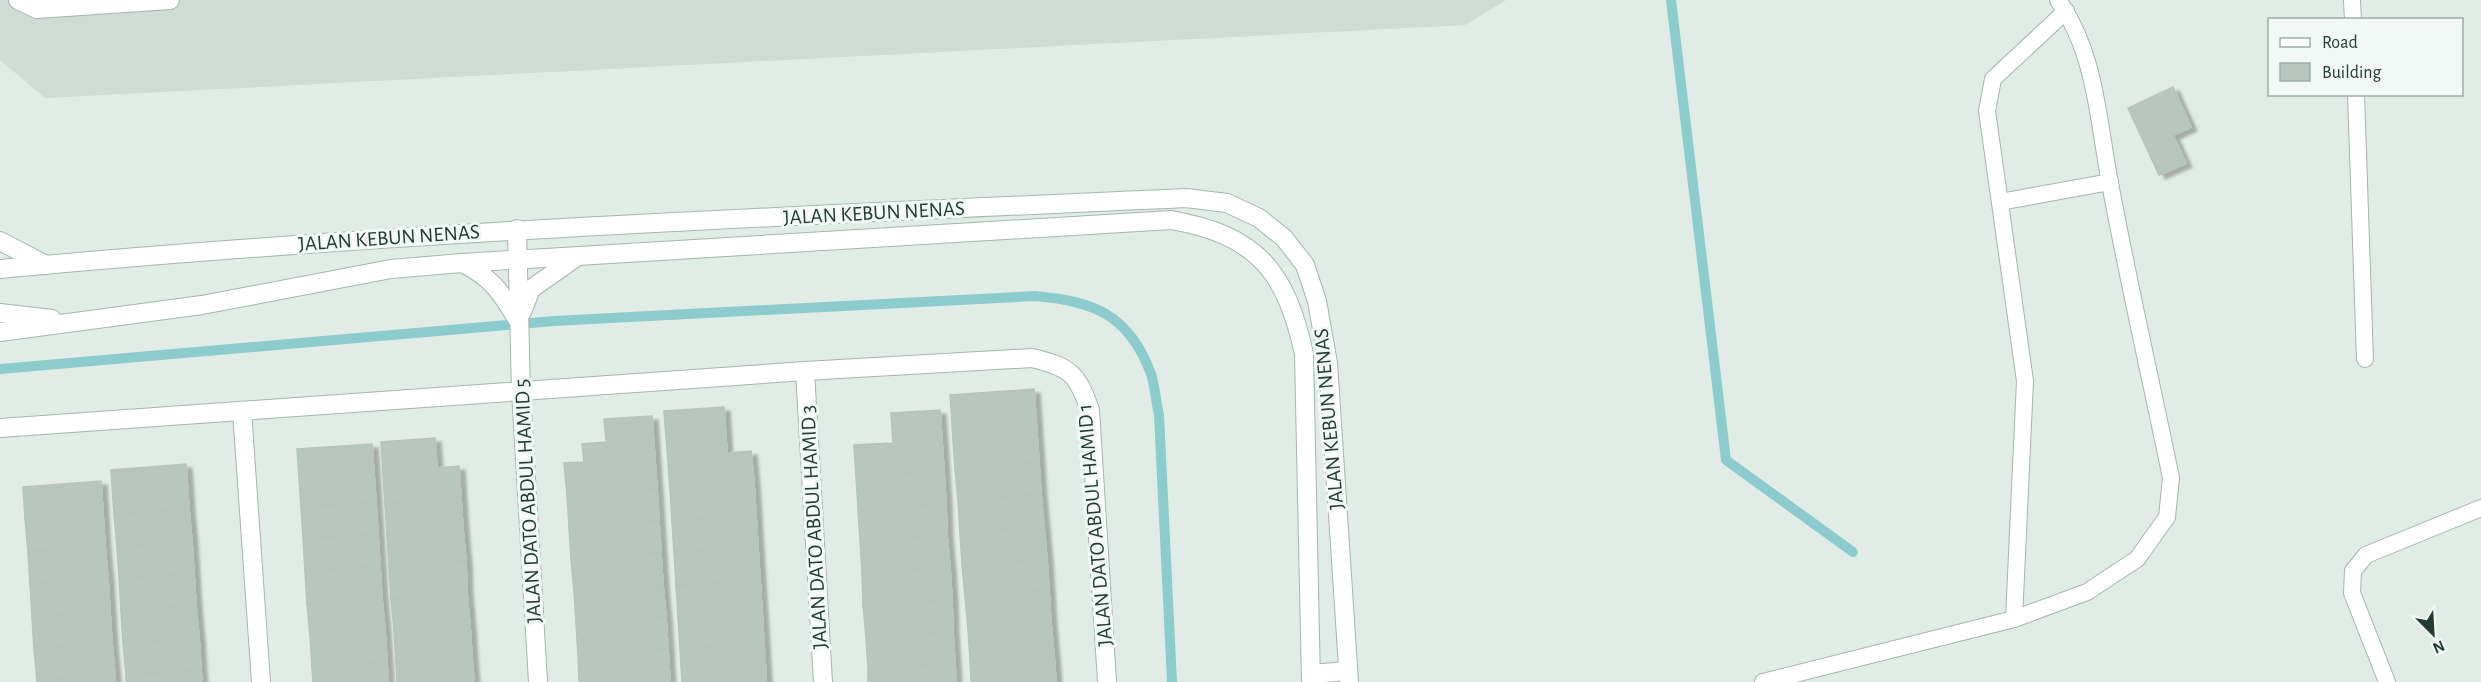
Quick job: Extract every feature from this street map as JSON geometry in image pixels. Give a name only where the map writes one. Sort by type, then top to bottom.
[{"type":"street","points":[[18,0],[37,9],[170,0]]},
{"type":"street","name":"JALAN KEBUN NENAS","points":[[0,269],[517,229],[1186,198],[1227,203],[1259,219],[1284,238],[1305,265],[1317,301],[1328,363],[1348,677]]},
{"type":"street","name":"JALAN KEBUN NENAS","points":[[0,332],[202,305],[391,269],[1171,220],[1203,225],[1232,238],[1259,255],[1277,277],[1297,322],[1304,354],[1311,678]]},
{"type":"street","points":[[517,229],[519,328]]},
{"type":"street","points":[[0,241],[46,265]]},
{"type":"street","name":"JALAN DATO ABDUL HAMID 5","points":[[538,682],[519,328],[531,289],[578,256]]},
{"type":"street","name":"JALAN DATO ABDUL HAMID 5","points":[[462,263],[481,272],[500,291],[519,328]]},
{"type":"street","points":[[0,313],[78,322]]},
{"type":"street","name":"JALAN DATO ABDUL HAMID 1","points":[[805,371],[1032,358],[1054,363],[1070,372],[1081,386],[1090,410],[1107,682]]},
{"type":"street","points":[[0,428],[805,371]]},
{"type":"street","name":"JALAN DATO ABDUL HAMID 3","points":[[805,371],[824,682]]},
{"type":"street","points":[[242,411],[261,682]]},
{"type":"street","points":[[1311,678],[1348,677]]},
{"type":"lane","points":[[2352,0],[2353,18]]},
{"type":"lane","points":[[1762,682],[2014,619],[2087,592],[2137,559],[2168,517],[2171,478],[2110,182],[2093,75],[2062,5],[1993,79],[1987,111],[2025,381],[2014,619]]},
{"type":"lane","points":[[2355,96],[2365,359]]},
{"type":"lane","points":[[2000,202],[2110,182]]},
{"type":"lane","points":[[2387,682],[2352,593],[2353,571],[2366,555],[2481,508]]},
{"type":"shaded area","points":[[0,0],[1506,0],[1465,25],[45,98],[0,60]]},
{"type":"building","points":[[2173,87],[2191,127],[2173,135],[2186,163],[2159,175],[2128,108]]},
{"type":"building","points":[[1034,389],[1039,462],[955,469],[950,395]]},
{"type":"building","points":[[724,407],[727,453],[751,451],[754,483],[670,489],[664,411]]},
{"type":"building","points":[[940,410],[944,471],[856,477],[854,445],[893,443],[891,413]]},
{"type":"building","points":[[652,416],[657,489],[567,495],[564,463],[584,462],[582,444],[606,442],[604,419]]},
{"type":"building","points":[[435,438],[437,468],[459,466],[461,498],[385,504],[381,442]]},
{"type":"building","points":[[372,444],[376,502],[301,507],[297,449]]},
{"type":"building","points":[[1039,462],[1041,494],[958,501],[955,469]]},
{"type":"building","points":[[186,464],[189,509],[114,515],[111,470]]},
{"type":"building","points":[[944,471],[946,504],[858,509],[856,477]]},
{"type":"building","points":[[101,481],[103,513],[25,519],[23,487]]},
{"type":"building","points":[[754,483],[756,515],[672,521],[670,489]]},
{"type":"building","points":[[657,489],[659,521],[569,527],[567,495]]},
{"type":"building","points":[[1041,494],[1044,526],[960,533],[958,501]]},
{"type":"building","points":[[461,498],[463,529],[387,535],[385,504]]},
{"type":"building","points":[[376,502],[378,534],[303,539],[301,507]]},
{"type":"building","points":[[946,504],[947,535],[860,541],[858,509]]},
{"type":"building","points":[[189,509],[192,541],[117,547],[114,515]]},
{"type":"building","points":[[103,513],[105,546],[28,552],[25,519]]},
{"type":"building","points":[[756,515],[758,547],[674,553],[672,521]]},
{"type":"building","points":[[659,521],[661,553],[571,559],[569,527]]},
{"type":"building","points":[[1044,526],[1047,559],[962,565],[960,533]]},
{"type":"building","points":[[463,529],[466,561],[389,566],[387,535]]},
{"type":"building","points":[[378,534],[380,566],[305,571],[303,539]]},
{"type":"building","points":[[947,535],[950,567],[862,573],[860,541]]},
{"type":"building","points":[[192,541],[194,573],[119,579],[117,547]]},
{"type":"building","points":[[105,546],[108,578],[30,584],[28,552]]},
{"type":"building","points":[[758,547],[760,579],[676,586],[674,553]]},
{"type":"building","points":[[661,553],[663,585],[574,591],[571,559]]},
{"type":"building","points":[[1047,559],[1049,590],[965,597],[962,565]]},
{"type":"building","points":[[466,561],[467,593],[391,599],[389,566]]},
{"type":"building","points":[[380,566],[382,598],[307,604],[305,571]]},
{"type":"building","points":[[950,567],[952,600],[863,605],[862,573]]},
{"type":"building","points":[[194,573],[196,605],[121,611],[119,579]]},
{"type":"building","points":[[108,578],[110,611],[32,617],[30,584]]},
{"type":"building","points":[[760,579],[762,611],[678,617],[676,586]]},
{"type":"building","points":[[663,585],[666,617],[576,623],[574,591]]},
{"type":"building","points":[[1049,590],[1051,623],[968,629],[965,597]]},
{"type":"building","points":[[467,593],[470,625],[394,630],[391,599]]},
{"type":"building","points":[[382,598],[385,630],[310,636],[307,604]]},
{"type":"building","points":[[952,600],[953,632],[866,637],[863,605]]},
{"type":"building","points":[[196,605],[199,637],[123,644],[121,611]]},
{"type":"building","points":[[110,611],[112,643],[34,649],[32,617]]},
{"type":"building","points":[[762,611],[764,644],[680,649],[678,617]]},
{"type":"building","points":[[666,617],[668,649],[578,655],[576,623]]},
{"type":"building","points":[[1051,623],[1054,655],[970,661],[968,629]]},
{"type":"building","points":[[470,625],[472,656],[396,662],[394,630]]},
{"type":"building","points":[[385,630],[387,662],[312,668],[310,636]]},
{"type":"building","points":[[953,632],[955,663],[868,669],[866,637]]},
{"type":"building","points":[[199,637],[201,670],[126,675],[123,644]]},
{"type":"building","points":[[112,643],[115,675],[37,681],[34,649]]},
{"type":"building","points":[[764,644],[766,676],[682,681],[680,649]]},
{"type":"building","points":[[668,649],[670,681],[579,682],[578,655]]},
{"type":"building","points":[[1054,655],[1056,682],[971,682],[970,661]]},
{"type":"building","points":[[472,656],[474,682],[397,682],[396,662]]},
{"type":"building","points":[[387,662],[388,682],[313,682],[312,668]]},
{"type":"building","points":[[955,663],[956,682],[868,682],[868,669]]},
{"type":"building","points":[[201,670],[202,682],[126,682],[126,675]]},
{"type":"building","points":[[115,675],[115,682],[37,682],[37,681]]},
{"type":"building","points":[[766,676],[766,682],[682,682],[682,681]]},
{"type":"waterway","points":[[1671,0],[1726,460],[1853,552]]},
{"type":"waterway","points":[[0,369],[554,321],[1035,296],[1074,302],[1106,314],[1120,324],[1132,337],[1151,374],[1159,415],[1172,682]]}]
